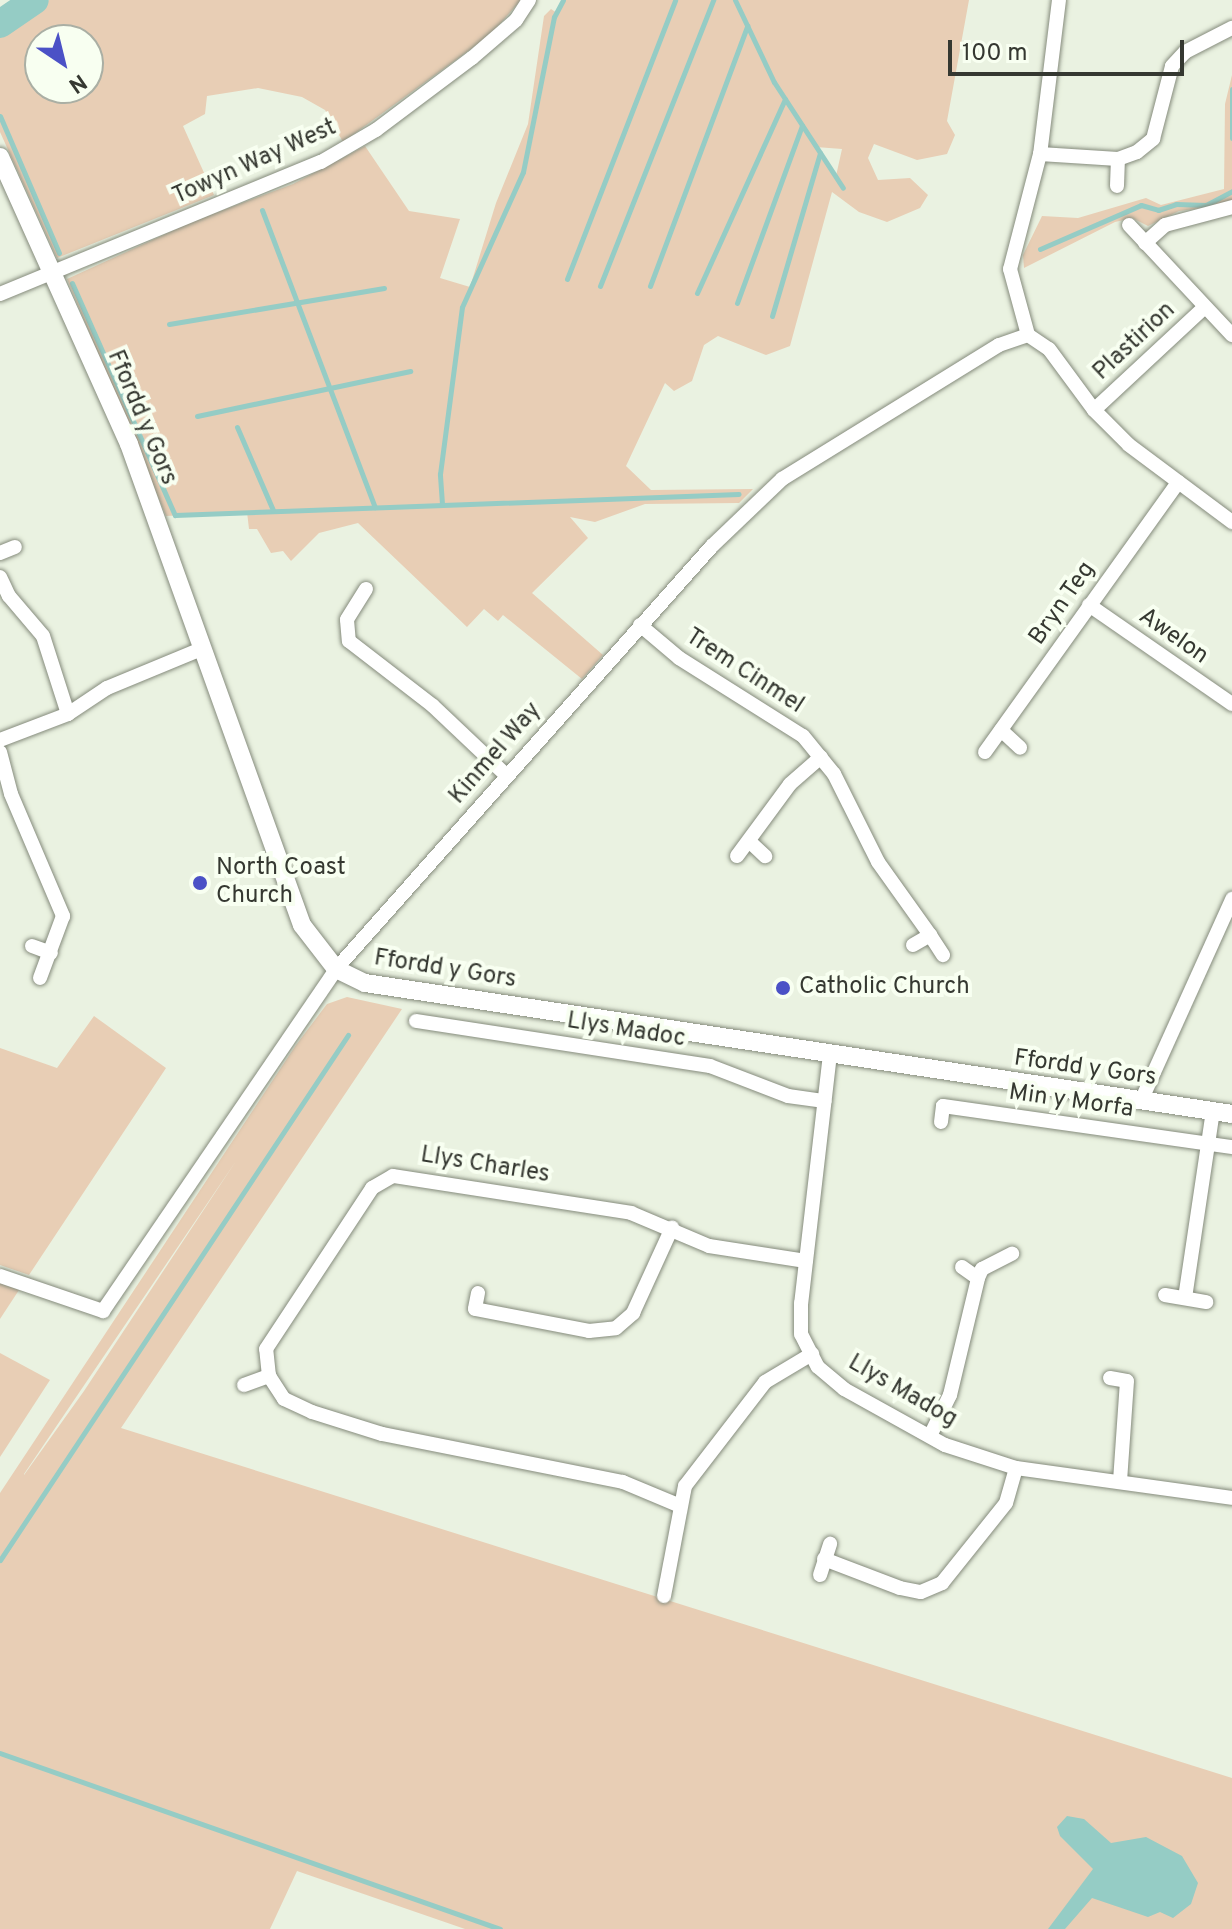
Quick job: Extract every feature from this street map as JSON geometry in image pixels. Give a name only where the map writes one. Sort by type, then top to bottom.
[{"type":"street","name":"Towyn Way West","points":[[0,294],[321,162],[376,130],[472,58],[516,20],[529,0]]},
{"type":"street","points":[[1059,0],[1040,154],[1010,269],[1028,335],[1049,349],[1094,410],[1178,482],[1232,522]]},
{"type":"street","points":[[1040,154],[1118,159],[1153,139],[1172,66],[1185,52],[1232,28]]},
{"type":"street","name":"Ffordd y Gors","points":[[0,157],[129,444],[302,925],[336,969],[365,983],[1232,1114]]},
{"type":"street","points":[[1117,186],[1118,159]]},
{"type":"street","points":[[1145,243],[1165,225],[1232,207]]},
{"type":"street","name":"Plastirion","points":[[1129,225],[1232,335]]},
{"type":"street","name":"Plastirion","points":[[1094,410],[1205,307]]},
{"type":"street","name":"Kinmel Way","points":[[0,1276],[103,1311],[336,969],[640,625],[782,479],[999,345],[1028,335]]},
{"type":"street","name":"Bryn Teg","points":[[985,752],[1178,482]]},
{"type":"street","points":[[0,577],[9,596],[43,636],[68,714]]},
{"type":"street","points":[[366,589],[347,620],[349,641],[433,706],[507,776]]},
{"type":"street","name":"Awelon","points":[[1089,605],[1232,704]]},
{"type":"street","name":"Trem Cinmel","points":[[640,625],[679,658],[803,736],[821,757],[878,862],[943,955]]},
{"type":"street","points":[[0,740],[68,714],[107,688],[201,649]]},
{"type":"street","points":[[1001,730],[1020,748]]},
{"type":"street","points":[[0,752],[11,794],[63,916],[40,978]]},
{"type":"street","points":[[737,856],[790,784],[821,757]]},
{"type":"street","points":[[750,842],[765,856]]},
{"type":"street","points":[[1141,1101],[1232,899]]},
{"type":"street","points":[[913,945],[930,935]]},
{"type":"street","points":[[32,946],[51,953]]},
{"type":"street","name":"Llys Madoc","points":[[416,1021],[710,1066],[788,1096],[825,1101]]},
{"type":"street","name":"Llys Madog","points":[[830,1054],[806,1261],[801,1334],[812,1354],[844,1389],[930,1436],[1016,1468],[1232,1498]]},
{"type":"street","name":"Min y Morfa","points":[[941,1122],[943,1106],[1232,1147]]},
{"type":"street","points":[[1185,1298],[1213,1111]]},
{"type":"street","name":"Llys Charles","points":[[269,1376],[266,1349],[372,1188],[393,1176],[631,1213],[709,1246],[806,1261]]},
{"type":"street","points":[[478,1293],[475,1309],[589,1331],[616,1328],[633,1313],[672,1228]]},
{"type":"street","points":[[930,1436],[950,1395],[982,1269],[1012,1254]]},
{"type":"street","points":[[962,1267],[978,1278]]},
{"type":"street","points":[[1165,1295],[1206,1302]]},
{"type":"street","points":[[664,1596],[678,1505],[685,1486],[765,1382],[812,1354]]},
{"type":"street","points":[[244,1385],[269,1376],[284,1399],[326,1417],[382,1434],[623,1482],[678,1505]]},
{"type":"street","points":[[1110,1378],[1127,1381],[1120,1482]]},
{"type":"street","points":[[824,1559],[900,1588],[921,1592],[942,1583],[1006,1503],[1016,1468]]},
{"type":"street","points":[[820,1575],[830,1544]]},
{"type":"shaded area","points":[[49,0],[521,0],[490,35],[343,142],[325,110],[302,97],[258,88],[207,96],[205,114],[183,126],[214,195],[57,258],[0,132],[0,33]]},
{"type":"shaded area","points":[[563,0],[969,0],[947,121],[955,135],[947,154],[917,160],[874,144],[868,158],[878,180],[910,178],[928,195],[920,208],[887,222],[859,212],[832,192],[790,346],[766,355],[718,336],[704,345],[692,381],[674,391],[665,383],[626,466],[651,490],[753,489],[739,503],[645,504],[595,522],[570,517],[588,538],[532,593],[603,655],[582,679],[503,615],[498,621],[484,609],[467,627],[358,523],[319,533],[291,561],[283,551],[271,553],[257,529],[249,529],[247,512],[166,516],[67,279],[194,221],[293,184],[365,146],[409,211],[460,219],[440,278],[470,287],[496,203],[528,124],[544,16],[551,9],[557,13]],"holes":[[[816,147],[842,149],[836,176],[835,176]]]},
{"type":"shaded area","points":[[1232,75],[1232,204],[1179,211],[1148,226],[1132,218],[1115,222],[1024,268],[1023,255],[1042,216],[1078,218],[1146,198],[1161,205],[1224,189],[1225,104]]},
{"type":"shaded area","points":[[347,997],[402,1009],[121,1428],[1232,1778],[1232,1929],[465,1929],[297,1871],[270,1929],[0,1929],[0,1493],[296,1045],[327,1004]],"holes":[[[236,1161],[84,1391],[24,1475]]]},
{"type":"shaded area","points":[[94,1016],[166,1068],[29,1275],[0,1265],[0,1048],[57,1068]]},
{"type":"shaded area","points":[[0,1283],[19,1290],[0,1319]]},
{"type":"shaded area","points":[[0,1353],[50,1380],[0,1457]]},
{"type":"water","points":[[1067,1816],[1084,1819],[1111,1843],[1146,1837],[1182,1856],[1198,1883],[1191,1904],[1173,1918],[1160,1912],[1148,1917],[1092,1898],[1065,1929],[1048,1929],[1093,1869],[1060,1836],[1057,1827]]},
{"type":"waterway","points":[[0,24],[35,0]]},
{"type":"waterway","points":[[442,504],[440,474],[462,307],[523,172],[554,17],[563,0]]},
{"type":"waterway","points":[[567,279],[675,0]]},
{"type":"waterway","points":[[600,286],[713,0]]},
{"type":"waterway","points":[[735,0],[774,82],[843,188]]},
{"type":"waterway","points":[[650,286],[747,26]]},
{"type":"waterway","points":[[1232,89],[1232,138]]},
{"type":"waterway","points":[[697,293],[785,99]]},
{"type":"waterway","points":[[0,116],[59,253]]},
{"type":"waterway","points":[[737,303],[802,125]]},
{"type":"waterway","points":[[772,316],[820,153]]},
{"type":"waterway","points":[[1040,249],[1141,205],[1158,210],[1176,204],[1206,205],[1232,191]]},
{"type":"waterway","points":[[262,210],[375,507]]},
{"type":"waterway","points":[[72,283],[175,515],[739,494]]},
{"type":"waterway","points":[[169,324],[384,288]]},
{"type":"waterway","points":[[197,416],[410,371]]},
{"type":"waterway","points":[[237,427],[273,510]]},
{"type":"waterway","points":[[0,1560],[348,1035]]},
{"type":"waterway","points":[[0,1753],[500,1929]]},
{"type":"place","name":"North Coast Church","points":[[200,883]]},
{"type":"place","name":"Catholic Church","points":[[783,988]]}]
